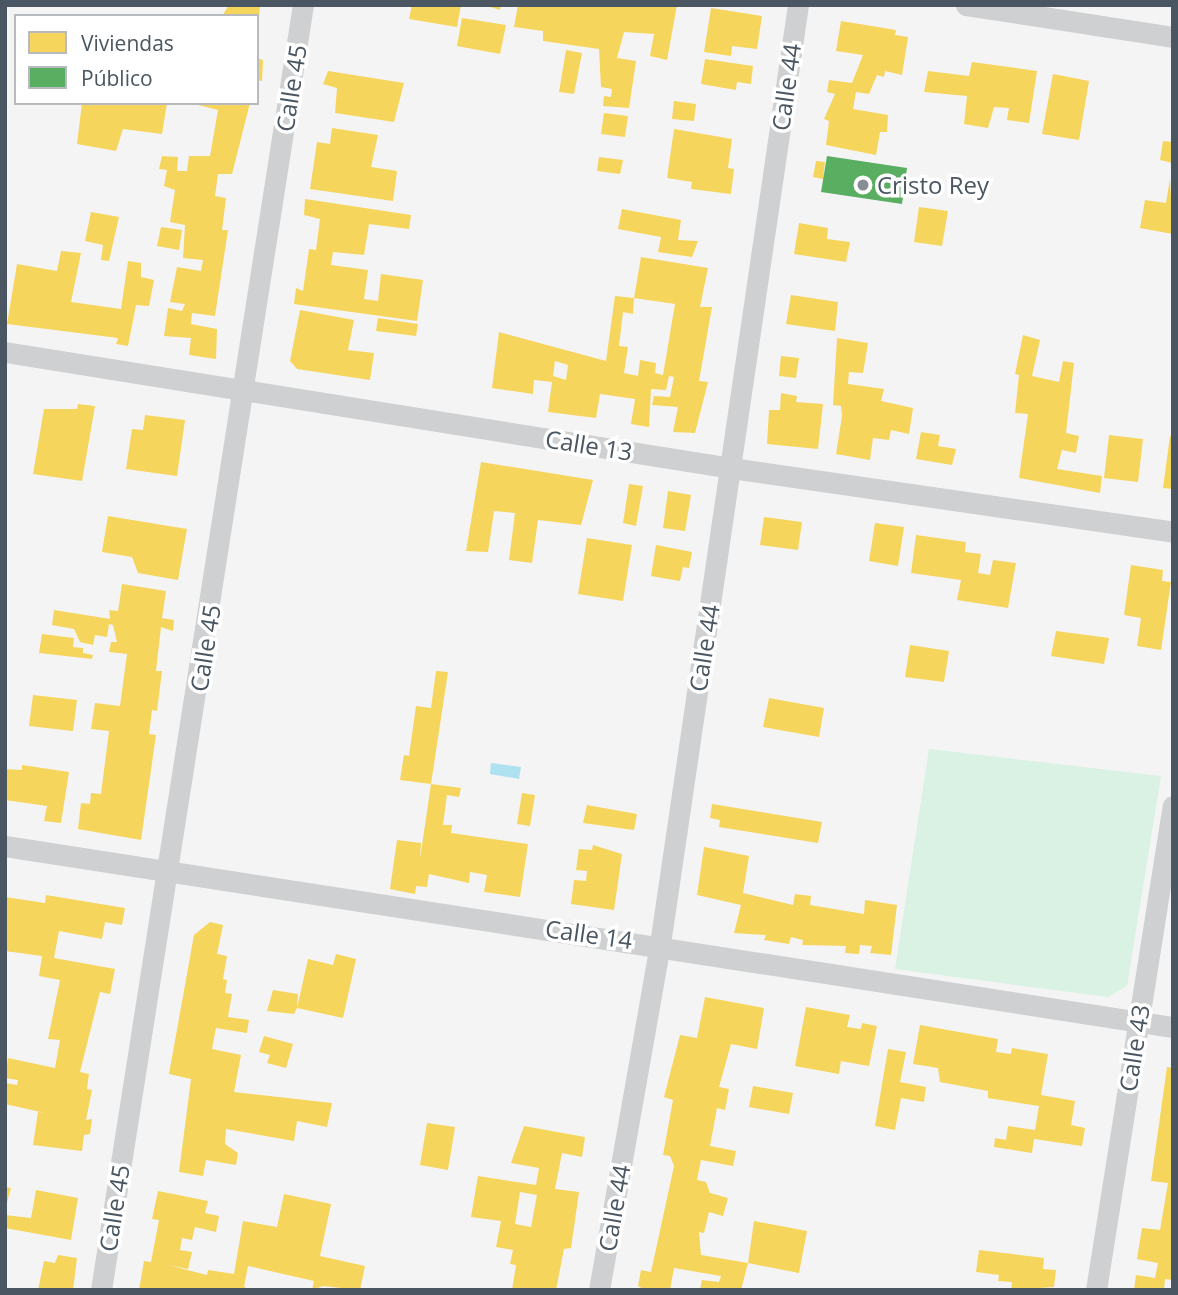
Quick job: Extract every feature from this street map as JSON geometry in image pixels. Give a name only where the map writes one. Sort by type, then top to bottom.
[{"type":"street","name":"Calle 45","points":[[101,1290],[170,872],[303,5]]},
{"type":"street","name":"Calle 44","points":[[599,1290],[660,944],[798,5]]},
{"type":"street","points":[[966,5],[1173,37]]},
{"type":"street","name":"Calle 13","points":[[5,352],[731,468],[1173,532]]},
{"type":"street","name":"Calle 43","points":[[1096,1290],[1173,806]]},
{"type":"street","name":"Calle 14","points":[[5,846],[660,944],[1173,1027]]},
{"type":"green space","points":[[929,749],[1161,776],[1127,986],[1108,997],[895,969]]},
{"type":"water","points":[[491,763],[521,767],[519,779],[490,774]]},
{"type":"building: Viviendas","points":[[229,5],[260,5],[259,16],[223,14]]},
{"type":"building: Viviendas","points":[[412,5],[461,5],[457,27],[409,19]]},
{"type":"building: Viviendas","points":[[483,5],[501,5],[500,10]]},
{"type":"building: Viviendas","points":[[518,5],[677,5],[667,60],[650,56],[654,34],[624,32],[617,58],[636,61],[629,108],[603,106],[604,96],[611,97],[612,89],[601,87],[599,49],[543,41],[543,31],[514,27]]},
{"type":"building: Viviendas","points":[[711,8],[762,16],[757,49],[732,46],[731,56],[704,52]]},
{"type":"building: Viviendas","points":[[462,18],[506,25],[500,54],[457,46]]},
{"type":"building: Viviendas","points":[[841,21],[896,30],[895,35],[908,37],[902,75],[885,71],[884,77],[877,75],[869,94],[856,92],[853,109],[888,115],[887,132],[880,132],[876,155],[826,145],[829,121],[824,119],[835,94],[827,92],[829,80],[852,83],[863,55],[836,51]]},
{"type":"building: Viviendas","points":[[566,50],[582,53],[574,94],[559,92]]},
{"type":"building: Viviendas","points":[[259,59],[263,60],[262,81],[259,80]]},
{"type":"building: Viviendas","points":[[705,59],[753,66],[751,84],[737,82],[736,90],[701,84]]},
{"type":"building: Viviendas","points":[[972,62],[1037,71],[1029,123],[1007,120],[1009,108],[994,107],[988,128],[964,124],[967,96],[924,92],[928,71],[969,76]]},
{"type":"building: Viviendas","points":[[328,71],[404,83],[394,122],[335,113],[337,88],[323,84]]},
{"type":"building: Viviendas","points":[[1053,74],[1089,81],[1079,140],[1042,134]]},
{"type":"building: Viviendas","points":[[674,101],[696,104],[694,121],[672,119]]},
{"type":"building: Viviendas","points":[[82,105],[167,105],[162,134],[123,129],[116,151],[77,144]]},
{"type":"building: Viviendas","points":[[198,105],[249,105],[232,174],[218,174],[215,196],[226,198],[222,230],[228,230],[215,316],[192,313],[191,324],[217,329],[216,359],[189,355],[191,338],[164,336],[168,308],[182,311],[185,304],[170,302],[177,267],[201,271],[203,260],[183,258],[185,225],[170,222],[175,190],[164,186],[167,170],[159,169],[162,156],[178,157],[177,171],[187,171],[189,156],[210,156],[218,110]]},
{"type":"building: Viviendas","points":[[604,113],[628,116],[625,137],[601,134]]},
{"type":"building: Viviendas","points":[[332,128],[378,135],[371,167],[397,171],[393,201],[310,189],[317,142],[330,144]]},
{"type":"building: Viviendas","points":[[674,129],[732,139],[728,168],[734,169],[731,194],[691,189],[692,182],[667,178]]},
{"type":"building: Viviendas","points":[[1163,141],[1173,142],[1173,163],[1160,160]]},
{"type":"building: Viviendas","points":[[599,157],[623,160],[620,174],[597,171]]},
{"type":"building: Viviendas","points":[[816,161],[825,162],[823,179],[813,177]]},
{"type":"building: Viviendas","points":[[1170,179],[1173,234],[1140,228],[1145,200],[1166,203]]},
{"type":"building: Viviendas","points":[[305,199],[411,215],[409,229],[369,224],[364,255],[333,252],[331,265],[368,270],[364,299],[378,301],[381,274],[423,280],[417,321],[294,304],[296,288],[303,291],[309,249],[316,250],[320,219],[304,215]]},
{"type":"building: Viviendas","points":[[919,207],[948,211],[942,246],[914,242]]},
{"type":"building: Viviendas","points":[[622,209],[681,220],[678,240],[698,241],[692,257],[658,252],[661,237],[618,229]]},
{"type":"building: Viviendas","points":[[91,212],[119,217],[109,261],[101,260],[103,245],[85,241]]},
{"type":"building: Viviendas","points":[[799,223],[828,228],[827,239],[850,242],[846,262],[794,254]]},
{"type":"building: Viviendas","points":[[161,227],[182,230],[179,250],[157,246]]},
{"type":"building: Viviendas","points":[[61,251],[81,253],[71,302],[121,309],[128,261],[141,263],[141,277],[154,280],[149,306],[136,305],[128,346],[116,344],[118,338],[7,324],[17,264],[57,271]]},
{"type":"building: Viviendas","points":[[641,257],[708,268],[700,307],[712,307],[699,381],[708,382],[695,433],[673,432],[678,407],[652,405],[654,396],[670,397],[674,377],[669,376],[666,390],[651,389],[649,427],[631,424],[635,399],[600,394],[596,418],[548,412],[552,382],[534,380],[533,394],[492,388],[499,332],[606,361],[615,296],[634,298]],"holes":[[[634,298],[675,304],[663,375],[655,373],[656,363],[640,360],[638,376],[624,373],[628,347],[619,346],[623,312],[633,314]],[[555,361],[568,365],[566,380],[553,376]]]},
{"type":"building: Viviendas","points":[[791,295],[838,302],[835,331],[786,324]]},
{"type":"building: Viviendas","points":[[300,310],[354,320],[348,350],[374,353],[370,380],[297,369],[290,361]]},
{"type":"building: Viviendas","points":[[378,318],[418,324],[416,336],[376,331]]},
{"type":"building: Viviendas","points":[[1023,335],[1040,340],[1032,376],[1059,382],[1063,361],[1074,363],[1066,433],[1079,436],[1076,453],[1062,450],[1057,469],[1102,476],[1100,493],[1019,478],[1028,414],[1015,413],[1019,375],[1015,374]]},
{"type":"building: Viviendas","points":[[837,338],[868,343],[863,373],[849,372],[848,384],[884,389],[881,401],[913,408],[909,434],[891,430],[889,440],[873,438],[870,460],[836,454],[842,416],[841,406],[833,405]]},
{"type":"building: Viviendas","points":[[781,356],[799,358],[796,378],[779,376]]},
{"type":"building: Viviendas","points":[[781,393],[797,396],[796,402],[823,404],[818,449],[767,444],[769,410],[780,410]]},
{"type":"building: Viviendas","points":[[78,404],[95,406],[82,481],[33,474],[44,409],[77,409]]},
{"type":"building: Viviendas","points":[[145,415],[185,420],[177,476],[126,469],[132,429],[143,430]]},
{"type":"building: Viviendas","points":[[921,432],[940,435],[938,446],[956,449],[952,465],[916,459]]},
{"type":"building: Viviendas","points":[[1109,435],[1143,439],[1138,482],[1104,478]]},
{"type":"building: Viviendas","points":[[1170,436],[1173,437],[1173,489],[1163,488]]},
{"type":"building: Viviendas","points":[[481,462],[593,480],[581,525],[538,520],[532,563],[509,560],[515,513],[494,511],[488,552],[466,551]]},
{"type":"building: Viviendas","points":[[629,484],[643,486],[636,526],[623,523]]},
{"type":"building: Viviendas","points":[[668,491],[691,495],[685,531],[663,528]]},
{"type":"building: Viviendas","points":[[108,516],[187,529],[178,580],[138,573],[132,557],[102,552]]},
{"type":"building: Viviendas","points":[[764,517],[802,522],[798,550],[760,545]]},
{"type":"building: Viviendas","points":[[875,523],[904,527],[898,566],[869,561]]},
{"type":"building: Viviendas","points":[[916,535],[966,542],[965,552],[981,554],[978,573],[990,575],[993,560],[1016,563],[1008,608],[957,600],[961,580],[911,573]]},
{"type":"building: Viviendas","points":[[587,538],[632,545],[623,601],[578,594]]},
{"type":"building: Viviendas","points":[[656,545],[692,552],[689,568],[683,567],[680,581],[651,576]]},
{"type":"building: Viviendas","points":[[1131,565],[1163,570],[1162,581],[1171,582],[1161,650],[1137,646],[1141,618],[1124,615]]},
{"type":"building: Viviendas","points":[[122,584],[166,591],[162,618],[174,620],[173,631],[161,627],[156,671],[162,671],[157,711],[152,710],[149,734],[156,735],[141,840],[78,829],[81,803],[90,804],[91,793],[101,794],[109,731],[91,729],[95,703],[120,706],[127,654],[109,652],[111,642],[117,642],[113,625],[109,624],[107,637],[95,635],[93,645],[80,642],[74,629],[52,625],[54,610],[110,619],[109,610],[118,611]]},
{"type":"building: Viviendas","points":[[1056,631],[1109,638],[1104,664],[1051,656]]},
{"type":"building: Viviendas","points":[[42,634],[74,638],[73,647],[83,648],[83,653],[93,655],[92,659],[39,653]]},
{"type":"building: Viviendas","points":[[910,645],[949,651],[944,682],[905,677]]},
{"type":"building: Viviendas","points":[[436,671],[448,672],[431,784],[400,780],[404,755],[409,756],[416,706],[431,708]]},
{"type":"building: Viviendas","points":[[33,695],[77,700],[73,731],[29,726]]},
{"type":"building: Viviendas","points":[[769,698],[824,708],[819,737],[763,727]]},
{"type":"building: Viviendas","points":[[22,765],[69,772],[61,823],[44,821],[47,806],[5,800],[5,769],[22,770]]},
{"type":"building: Viviendas","points":[[431,784],[461,788],[459,797],[447,795],[443,825],[452,825],[451,833],[528,844],[520,897],[484,892],[487,875],[470,872],[469,883],[429,874],[427,887],[416,886],[415,894],[390,889],[397,840],[421,843],[420,859]]},
{"type":"building: Viviendas","points":[[522,793],[535,795],[530,826],[517,824]]},
{"type":"building: Viviendas","points":[[712,804],[822,822],[818,843],[719,827],[720,820],[710,818]]},
{"type":"building: Viviendas","points":[[587,805],[637,814],[634,830],[583,823]]},
{"type":"building: Viviendas","points":[[593,845],[622,854],[614,910],[571,904],[574,880],[586,881],[587,871],[576,870],[579,849],[592,850]]},
{"type":"building: Viviendas","points":[[704,847],[749,856],[743,893],[793,905],[795,894],[811,896],[810,905],[864,914],[865,900],[897,905],[891,955],[870,953],[872,946],[860,945],[859,954],[845,953],[846,946],[802,945],[803,940],[791,937],[789,944],[764,940],[766,935],[734,933],[741,905],[697,895]]},
{"type":"building: Viviendas","points":[[46,895],[125,908],[122,925],[105,922],[102,939],[59,931],[54,958],[115,969],[110,994],[100,992],[80,1072],[89,1074],[87,1089],[92,1090],[86,1120],[92,1119],[90,1134],[84,1135],[82,1151],[33,1145],[38,1112],[45,1113],[5,1104],[5,1083],[17,1085],[18,1080],[5,1078],[8,1058],[55,1068],[60,1040],[48,1039],[60,980],[39,976],[42,956],[5,951],[5,897],[45,903]]},
{"type":"building: Viviendas","points":[[210,922],[223,925],[217,954],[227,956],[223,979],[227,980],[225,993],[232,994],[228,1017],[249,1020],[247,1033],[216,1028],[212,1049],[241,1055],[234,1092],[332,1103],[327,1127],[297,1121],[294,1141],[226,1129],[225,1144],[238,1153],[236,1165],[206,1160],[203,1176],[179,1172],[191,1079],[169,1074],[194,935]]},
{"type":"building: Viviendas","points":[[336,954],[356,959],[343,1018],[297,1008],[308,959],[333,965]]},
{"type":"building: Viviendas","points":[[273,990],[298,994],[294,1014],[267,1011]]},
{"type":"building: Viviendas","points":[[705,997],[764,1008],[757,1049],[731,1044],[719,1087],[729,1089],[725,1110],[717,1108],[710,1146],[736,1151],[733,1166],[701,1160],[697,1180],[706,1182],[710,1193],[728,1198],[723,1216],[709,1212],[704,1233],[699,1232],[701,1255],[748,1263],[741,1290],[700,1290],[702,1280],[719,1282],[721,1276],[674,1268],[670,1290],[645,1290],[638,1286],[641,1270],[651,1272],[674,1166],[670,1156],[663,1155],[673,1100],[664,1097],[680,1035],[697,1038]]},
{"type":"building: Viviendas","points":[[806,1007],[850,1015],[847,1027],[861,1029],[862,1023],[877,1026],[869,1066],[841,1061],[839,1074],[795,1066]]},
{"type":"building: Viviendas","points":[[920,1025],[998,1039],[996,1052],[1011,1054],[1012,1048],[1048,1054],[1041,1095],[1075,1101],[1071,1125],[1085,1128],[1082,1146],[1034,1139],[1032,1153],[994,1147],[995,1138],[1006,1140],[1008,1126],[1035,1130],[1039,1106],[988,1098],[988,1091],[940,1082],[938,1068],[913,1064]]},
{"type":"building: Viviendas","points":[[264,1036],[293,1044],[286,1068],[267,1063],[270,1055],[259,1052]]},
{"type":"building: Viviendas","points":[[888,1049],[906,1052],[900,1082],[926,1087],[924,1102],[901,1098],[895,1130],[875,1126]]},
{"type":"building: Viviendas","points":[[1167,1067],[1173,1068],[1173,1280],[1165,1279],[1164,1290],[1134,1290],[1136,1275],[1155,1278],[1158,1263],[1137,1259],[1142,1228],[1160,1230],[1168,1183],[1151,1181]]},
{"type":"building: Viviendas","points":[[753,1086],[793,1093],[789,1114],[749,1107]]},
{"type":"building: Viviendas","points":[[427,1123],[455,1127],[448,1170],[420,1165]]},
{"type":"building: Viviendas","points":[[524,1126],[585,1137],[582,1157],[562,1153],[555,1189],[579,1192],[571,1248],[564,1249],[556,1290],[512,1290],[516,1265],[510,1264],[513,1250],[496,1247],[501,1221],[471,1217],[478,1176],[536,1185],[539,1168],[511,1163]],"holes":[[[520,1192],[537,1195],[531,1227],[515,1224]]]},
{"type":"building: Viviendas","points":[[5,1187],[11,1188],[6,1206],[5,1206]]},
{"type":"building: Viviendas","points":[[36,1190],[78,1198],[71,1240],[5,1228],[5,1215],[31,1218]]},
{"type":"building: Viviendas","points":[[158,1191],[208,1201],[205,1213],[219,1216],[216,1232],[195,1227],[192,1240],[182,1238],[180,1250],[192,1252],[188,1269],[168,1265],[207,1275],[208,1270],[234,1274],[243,1221],[277,1227],[284,1194],[331,1204],[320,1256],[365,1266],[360,1290],[323,1286],[312,1290],[314,1281],[248,1266],[244,1287],[254,1290],[139,1290],[144,1261],[151,1262],[159,1220],[152,1219]]},
{"type":"building: Viviendas","points":[[754,1221],[807,1231],[799,1273],[748,1263]]},
{"type":"building: Viviendas","points":[[979,1250],[1044,1258],[1043,1269],[1056,1270],[1054,1287],[1011,1290],[1012,1282],[998,1281],[999,1275],[976,1272]]},
{"type":"building: Viviendas","points":[[58,1255],[77,1258],[73,1290],[38,1290],[44,1261],[55,1263]]},
{"type":"building: Público","name":"Cristo Rey","points":[[827,156],[907,168],[902,204],[821,192]]},
{"type":"place","name":"Cristo Rey","points":[[863,185]]}]
